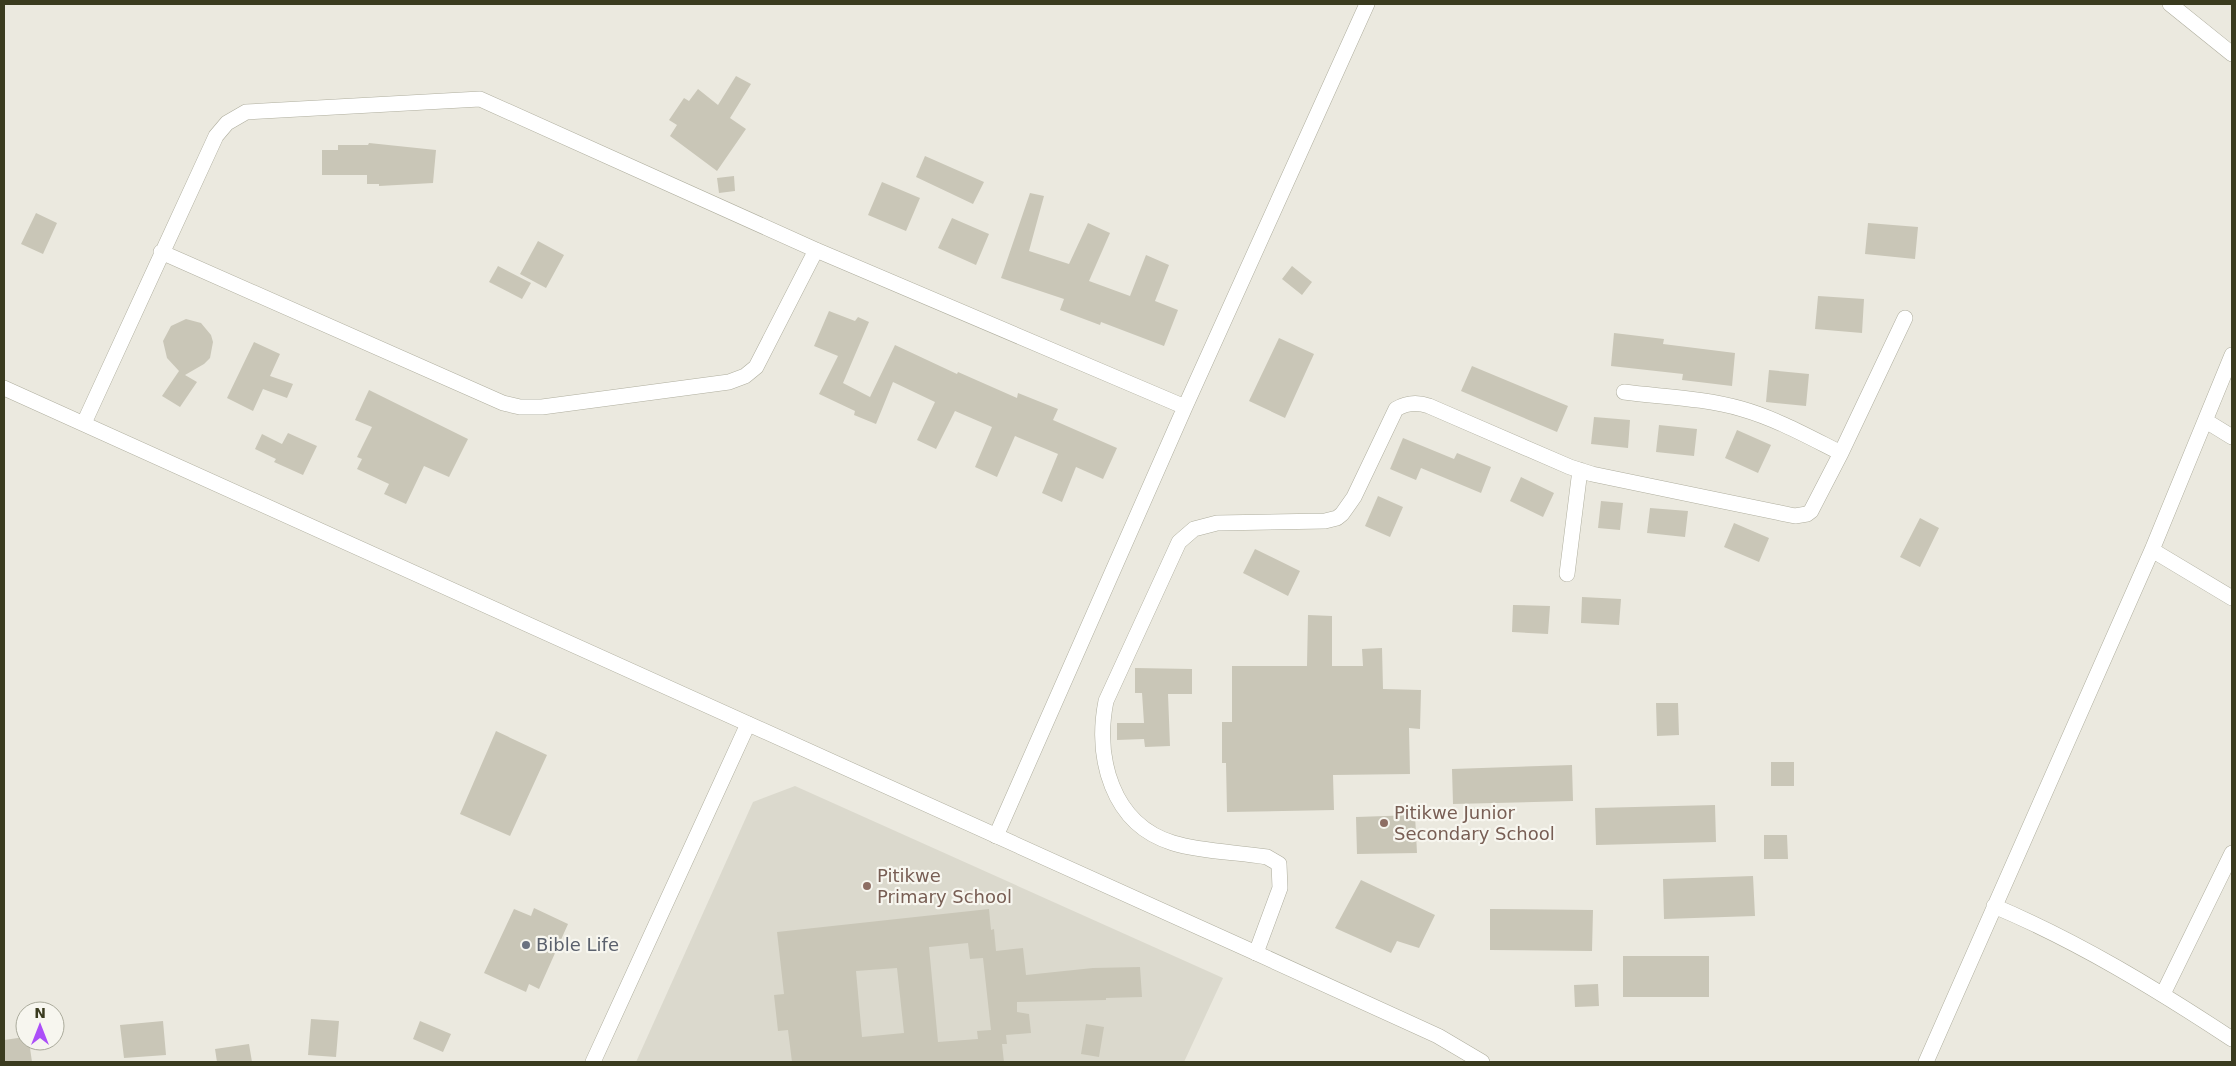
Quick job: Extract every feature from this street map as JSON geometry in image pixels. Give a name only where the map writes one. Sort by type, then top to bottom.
[{"type":"street","points":[[996,836],[1185,407],[1368,4]]},
{"type":"street","points":[[2170,4],[2232,54]]},
{"type":"street","points":[[84,423],[160,252],[216,136],[226,123],[246,112],[480,99],[816,250],[1185,407]]},
{"type":"street","points":[[160,252],[503,403],[520,407],[542,408],[729,382],[745,376],[756,368],[816,250]]},
{"type":"street","points":[[1256,953],[1280,888],[1279,864],[1267,857],[1186,847],[1157,836],[1141,826],[1118,800],[1105,764],[1102,730],[1106,701],[1180,542],[1194,529],[1217,523],[1317,521],[1337,518],[1354,497],[1396,409],[1411,404],[1429,406],[1580,470],[1801,516],[1811,511],[1841,453],[1905,318]]},
{"type":"street","points":[[1926,1062],[2152,550],[2232,355]]},
{"type":"street","points":[[4,388],[1256,953],[1438,1036],[1482,1062]]},
{"type":"street","points":[[1624,392],[1743,409],[1786,426],[1841,453]]},
{"type":"street","points":[[2206,422],[2232,437]]},
{"type":"street","points":[[1567,574],[1580,470]]},
{"type":"street","points":[[2152,550],[2232,598]]},
{"type":"street","points":[[593,1062],[748,724]]},
{"type":"street","points":[[2163,994],[2232,853]]},
{"type":"street","points":[[1994,906],[2059,935],[2163,994],[2232,1039]]},
{"type":"shaded area","name":"Pitikwe Primary School","points":[[795,786],[1223,978],[1184,1062],[636,1062],[753,802]]},
{"type":"building","points":[[736,76],[751,84],[730,118],[746,129],[717,171],[670,136],[677,125],[669,120],[684,98],[689,101],[698,89],[718,105]]},
{"type":"building","points":[[369,143],[436,150],[433,183],[379,186],[379,184],[367,184],[367,175],[322,175],[322,150],[338,150],[338,145],[368,145]]},
{"type":"building","points":[[925,156],[984,182],[973,204],[916,177]]},
{"type":"building","points":[[734,176],[735,191],[719,193],[717,178]]},
{"type":"building","points":[[882,182],[920,198],[906,231],[868,215]]},
{"type":"building","points":[[1030,193],[1044,196],[1029,251],[1069,264],[1088,223],[1110,233],[1089,281],[1130,296],[1146,255],[1169,265],[1155,301],[1178,310],[1164,346],[1101,322],[1100,325],[1060,310],[1064,299],[1001,278]]},
{"type":"building","points":[[36,213],[57,223],[43,254],[21,244]]},
{"type":"building","points":[[952,218],[989,234],[976,265],[938,248]]},
{"type":"building","points":[[1868,223],[1918,227],[1915,259],[1865,254]]},
{"type":"building","points":[[538,241],[564,255],[546,288],[520,274]]},
{"type":"building","points":[[498,266],[531,283],[522,299],[489,282]]},
{"type":"building","points":[[1292,266],[1312,282],[1302,295],[1282,279]]},
{"type":"building","points":[[1818,296],[1864,299],[1862,333],[1815,329]]},
{"type":"building","points":[[829,311],[855,321],[858,317],[869,322],[843,383],[870,397],[895,345],[957,374],[958,372],[1017,398],[1018,393],[1058,409],[1053,420],[1117,448],[1103,479],[1076,467],[1062,502],[1042,493],[1058,454],[1015,436],[997,477],[975,467],[992,427],[955,411],[936,449],[917,440],[935,402],[893,382],[876,424],[854,415],[855,411],[819,394],[838,356],[814,346]]},
{"type":"building","points":[[186,319],[201,323],[211,335],[213,342],[210,358],[204,364],[185,375],[197,382],[180,407],[162,396],[179,371],[167,358],[163,341],[171,326]]},
{"type":"building","points":[[1614,333],[1664,339],[1663,344],[1735,353],[1732,386],[1682,380],[1683,374],[1611,366]]},
{"type":"building","points":[[1279,338],[1314,354],[1285,418],[1249,401]]},
{"type":"building","points":[[254,342],[280,354],[270,376],[293,384],[287,398],[263,389],[253,411],[227,398]]},
{"type":"building","points":[[1472,366],[1568,406],[1557,432],[1461,391]]},
{"type":"building","points":[[1769,370],[1809,374],[1806,406],[1766,402]]},
{"type":"building","points":[[369,390],[468,439],[449,477],[424,466],[406,504],[384,494],[389,484],[357,469],[362,459],[357,457],[372,427],[355,420]]},
{"type":"building","points":[[1594,417],[1630,420],[1628,448],[1591,444]]},
{"type":"building","points":[[1659,425],[1697,429],[1694,456],[1656,452]]},
{"type":"building","points":[[1737,430],[1771,445],[1758,473],[1725,458]]},
{"type":"building","points":[[288,433],[317,446],[303,475],[274,462],[276,459],[255,449],[262,434],[282,444]]},
{"type":"building","points":[[1403,438],[1454,459],[1457,453],[1491,467],[1481,493],[1421,468],[1416,480],[1390,469]]},
{"type":"building","points":[[1521,477],[1554,493],[1543,517],[1510,501]]},
{"type":"building","points":[[1378,496],[1403,507],[1390,537],[1365,526]]},
{"type":"building","points":[[1601,501],[1623,503],[1620,530],[1598,528]]},
{"type":"building","points":[[1650,508],[1688,511],[1685,537],[1647,533]]},
{"type":"building","points":[[1920,518],[1939,528],[1920,567],[1900,557]]},
{"type":"building","points":[[1734,523],[1769,538],[1759,562],[1724,547]]},
{"type":"building","points":[[1255,549],[1300,571],[1288,596],[1243,573]]},
{"type":"building","points":[[1582,597],[1621,599],[1619,625],[1581,623]]},
{"type":"building","points":[[1513,605],[1550,606],[1548,634],[1512,632]]},
{"type":"building","points":[[1308,615],[1332,616],[1332,666],[1363,666],[1362,649],[1382,648],[1383,689],[1421,690],[1420,729],[1409,728],[1410,774],[1333,775],[1334,810],[1227,812],[1226,763],[1222,763],[1222,722],[1232,722],[1232,666],[1307,666]]},
{"type":"building","points":[[1135,668],[1192,669],[1192,694],[1168,694],[1170,746],[1145,747],[1144,739],[1117,740],[1117,723],[1144,723],[1142,693],[1135,693]]},
{"type":"building","points":[[1656,703],[1678,703],[1679,735],[1657,736]]},
{"type":"building","points":[[496,731],[547,755],[510,836],[460,814]]},
{"type":"building","points":[[1771,762],[1794,762],[1794,786],[1771,786]]},
{"type":"building","points":[[1572,765],[1573,801],[1453,804],[1452,769]]},
{"type":"building","points":[[1715,805],[1716,842],[1596,845],[1595,808]]},
{"type":"building","points":[[1415,815],[1417,853],[1357,854],[1356,817]]},
{"type":"building","points":[[1764,835],[1787,835],[1788,859],[1764,859]]},
{"type":"building","points":[[1753,876],[1755,916],[1664,919],[1663,879]]},
{"type":"building","points":[[1361,880],[1435,915],[1419,948],[1397,941],[1391,953],[1335,928]]},
{"type":"building","points":[[534,908],[568,924],[539,989],[529,984],[526,992],[484,973],[514,909],[531,916]]},
{"type":"building","points":[[989,909],[991,930],[994,929],[996,951],[1023,948],[1026,975],[1093,968],[1140,967],[1142,997],[1106,998],[1106,1000],[1017,1002],[1017,1012],[1029,1014],[1031,1033],[1006,1035],[1007,1044],[1002,1044],[1004,1062],[792,1062],[788,1030],[778,1031],[774,995],[784,994],[777,932]],"holes":[[[968,943],[970,959],[983,958],[991,1030],[977,1031],[978,1039],[938,1042],[929,947]],[[897,968],[904,1033],[862,1037],[856,971]]]},
{"type":"building","points":[[1490,909],[1593,910],[1592,951],[1490,950]]},
{"type":"building","points":[[1623,956],[1709,956],[1709,997],[1623,997]]},
{"type":"building","points":[[1598,984],[1599,1006],[1575,1007],[1574,985]]},
{"type":"building","points":[[311,1019],[339,1021],[336,1057],[308,1055]]},
{"type":"building","points":[[163,1021],[166,1055],[124,1058],[120,1025]]},
{"type":"building","points":[[420,1021],[451,1034],[443,1052],[413,1039]]},
{"type":"building","points":[[1086,1024],[1104,1027],[1099,1057],[1081,1054]]},
{"type":"building","points":[[15,1038],[15,1051],[30,1051],[32,1062],[4,1062],[4,1040]]},
{"type":"building","points":[[249,1044],[252,1062],[217,1062],[215,1049]]},
{"type":"place","name":"Pitikwe Junior Secondary School","points":[[1384,823]]},
{"type":"place","name":"Pitikwe Primary School","points":[[867,886]]},
{"type":"place","name":"Bible Life","points":[[526,945]]}]
